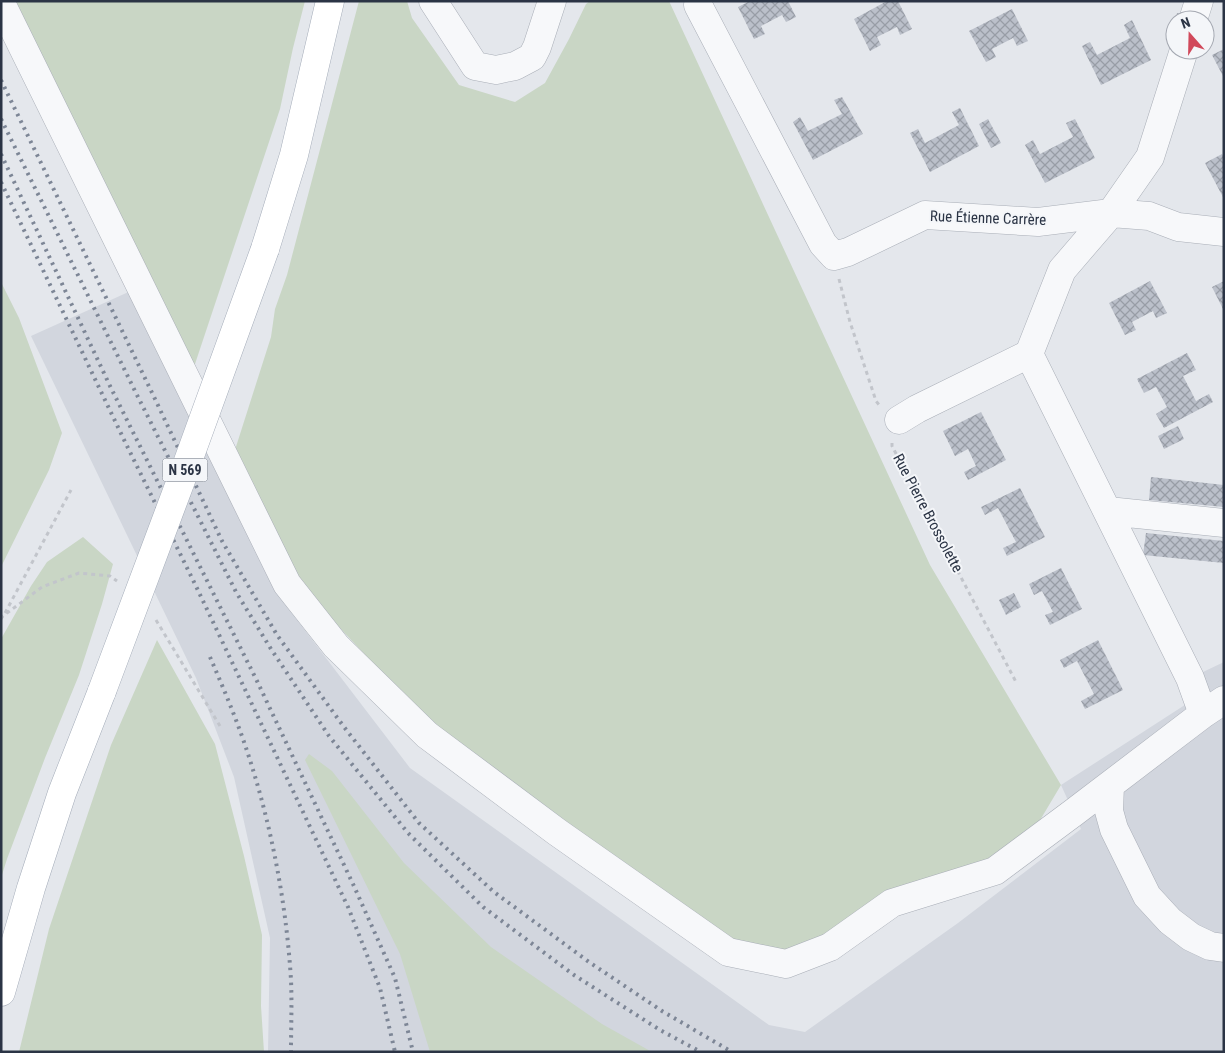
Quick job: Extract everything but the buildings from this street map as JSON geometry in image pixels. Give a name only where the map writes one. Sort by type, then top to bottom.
[{"type":"main road","name":"N 569","points":[[1,992],[31,888],[62,793],[102,691],[265,249],[294,155],[330,1]]},
{"type":"street","points":[[434,1],[475,66],[496,70],[515,66],[532,56],[537,47],[552,1]]},
{"type":"street","points":[[1,4],[287,584],[336,646],[427,735],[557,832],[728,952],[786,964],[830,947],[892,903],[995,871],[1213,707],[1190,678],[1029,354]]},
{"type":"street","points":[[698,5],[823,244],[841,254]]},
{"type":"street","points":[[899,420],[917,409],[1029,354],[1062,270],[1111,213],[1150,157],[1181,60]]},
{"type":"street","name":"Rue Étienne Carrère","points":[[841,254],[925,215],[1038,222],[1111,213],[1149,216],[1178,227],[1224,232]]},
{"type":"street","points":[[1108,511],[1224,523]]},
{"type":"street","points":[[1110,785],[1109,810],[1114,829],[1146,896],[1170,921],[1191,937],[1210,946],[1224,948]]},
{"type":"path","points":[[841,254],[850,322],[876,401],[884,410],[899,420]]},
{"type":"path","name":"Rue Pierre Brossolette","points":[[899,420],[892,429],[892,446],[1016,682]]},
{"type":"path","points":[[4,616],[71,490]]},
{"type":"shaded area","points":[[144,285],[287,607],[410,768],[769,1025],[805,1032],[958,923],[1081,829],[1061,785],[1191,701],[1182,682],[1224,662],[1224,1052],[268,1052],[270,938],[234,777],[196,678],[31,336]]},
{"type":"green space","points":[[15,1],[305,1],[280,109],[193,370]]},
{"type":"green space","points":[[359,1],[407,1],[412,18],[459,85],[515,102],[545,83],[586,4],[590,1],[669,1],[930,565],[1061,785],[1030,837],[976,867],[899,897],[856,911],[824,940],[764,961],[508,792],[402,694],[322,609],[279,549],[234,453],[271,337],[275,309],[287,275]]},
{"type":"green space","points":[[1,282],[19,318],[62,433],[49,470],[1,567]]},
{"type":"green space","points":[[83,537],[113,564],[79,675],[45,758],[1,878],[1,639],[47,562]]},
{"type":"green space","points":[[157,640],[215,744],[262,935],[261,1006],[264,1052],[19,1052],[49,929],[111,745]]},
{"type":"green space","points":[[309,754],[332,771],[404,863],[491,947],[602,1024],[652,1052],[430,1052],[400,954],[305,760]]},
{"type":"railway","points":[[1,80],[222,541],[277,635],[344,727],[419,823],[494,892],[589,962],[662,1011],[732,1052]]},
{"type":"railway","points":[[1,119],[236,592],[271,649],[329,736],[408,833],[483,907],[574,975],[660,1030],[701,1052]]},
{"type":"railway","points":[[1,154],[110,386],[257,681],[353,884],[395,978],[413,1052]]},
{"type":"railway","points":[[1,182],[348,907],[380,988],[395,1052]]},
{"type":"railway","points":[[210,657],[244,742],[269,829],[281,889],[289,950],[291,1052]]}]
